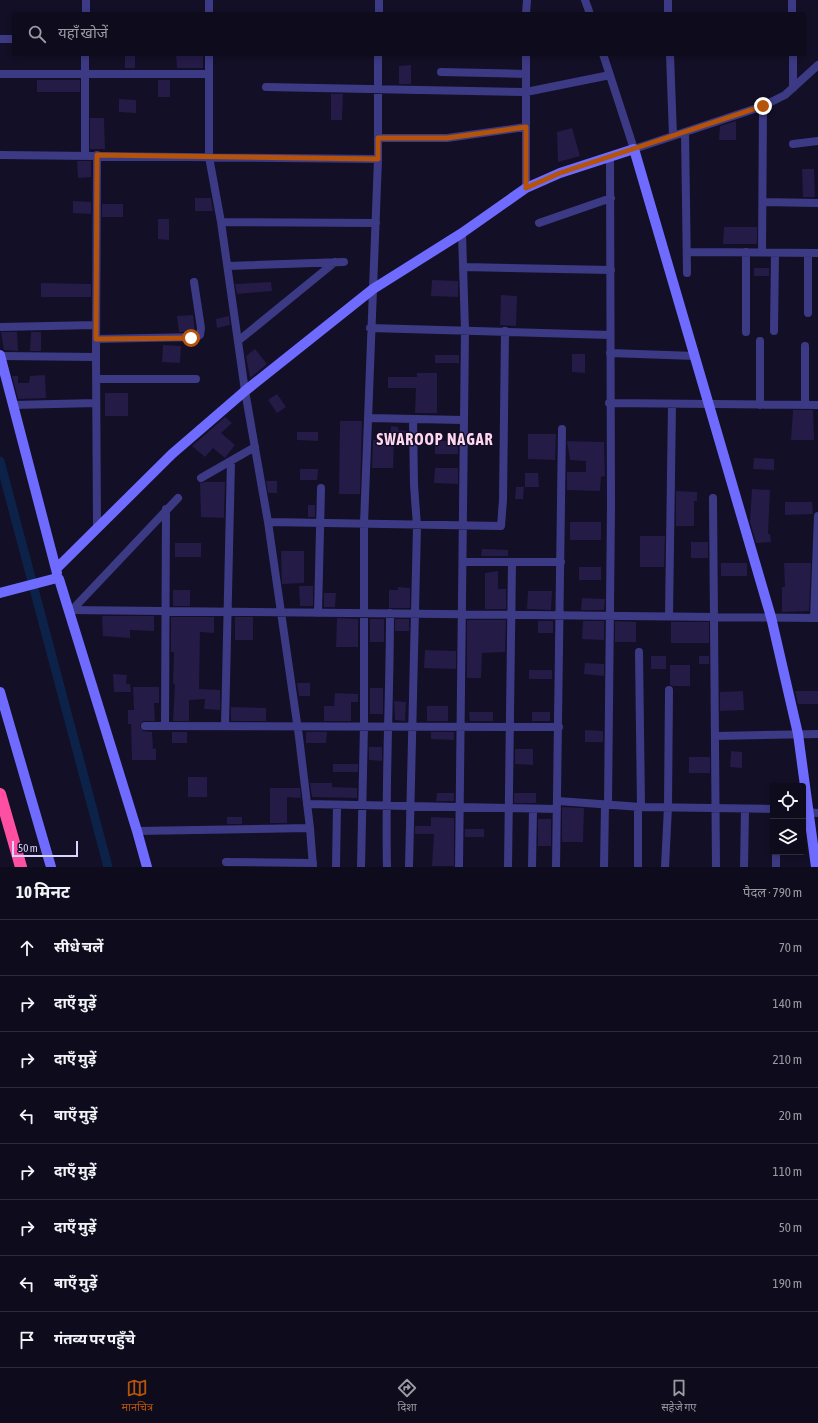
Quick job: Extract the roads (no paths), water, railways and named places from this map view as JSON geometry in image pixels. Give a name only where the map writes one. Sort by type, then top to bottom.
[{"type":"highway","points":[[0,794],[21,867]]},
{"type":"street","points":[[86,0],[86,12]]},
{"type":"street","points":[[209,12],[210,0]]},
{"type":"street","points":[[379,0],[379,12]]},
{"type":"street","points":[[526,12],[527,0]]},
{"type":"street","points":[[585,0],[589,12]]},
{"type":"street","points":[[668,0],[668,12]]},
{"type":"street","points":[[792,0],[792,12]]},
{"type":"street","points":[[0,39],[12,40]]},
{"type":"street","points":[[85,56],[85,155]]},
{"type":"street","points":[[209,56],[209,157],[222,222],[245,391],[268,522],[298,727],[313,865],[226,862]]},
{"type":"street","points":[[361,867],[364,725],[364,524],[370,328],[378,159],[378,56]]},
{"type":"street","points":[[526,56],[526,188]]},
{"type":"street","points":[[604,56],[634,149],[710,404],[771,617],[798,734],[803,783]]},
{"type":"street","points":[[670,56],[673,136]]},
{"type":"street","points":[[793,56],[793,88]]},
{"type":"street","points":[[0,593],[46,581],[56,573],[97,527],[172,454],[245,391],[373,289],[462,233],[526,188],[560,173],[763,106],[785,96],[818,65]]},
{"type":"street","points":[[441,72],[526,74]]},
{"type":"street","points":[[0,74],[209,74]]},
{"type":"street","points":[[266,87],[526,92],[610,75]]},
{"type":"street","points":[[762,252],[763,106]]},
{"type":"street","points":[[378,138],[447,138],[526,127]]},
{"type":"street","points":[[685,132],[687,273]]},
{"type":"street","points":[[793,144],[818,140]]},
{"type":"street","points":[[0,155],[378,159]]},
{"type":"street","points":[[97,155],[97,527]]},
{"type":"street","points":[[604,867],[609,616],[611,270],[610,157]]},
{"type":"street","points":[[539,224],[611,198]]},
{"type":"street","points":[[763,202],[818,203]]},
{"type":"street","points":[[222,222],[376,223]]},
{"type":"street","points":[[459,867],[459,726],[463,562],[463,420],[465,330],[462,233]]},
{"type":"street","points":[[687,252],[818,253]]},
{"type":"street","points":[[746,252],[746,332]]},
{"type":"street","points":[[774,331],[775,253]]},
{"type":"street","points":[[808,253],[808,313]]},
{"type":"street","points":[[238,341],[335,262]]},
{"type":"street","points":[[228,266],[344,262]]},
{"type":"street","points":[[463,267],[611,270]]},
{"type":"street","points":[[96,339],[197,337],[200,335],[201,328],[194,282]]},
{"type":"street","points":[[0,327],[96,325]]},
{"type":"street","points":[[370,328],[610,335]]},
{"type":"street","points":[[268,522],[463,527],[498,527],[502,525],[505,331]]},
{"type":"street","points":[[760,341],[760,405]]},
{"type":"street","points":[[805,346],[805,405]]},
{"type":"street","points":[[610,353],[695,356]]},
{"type":"street","points":[[96,357],[0,356],[56,573],[70,610],[147,867]]},
{"type":"street","points":[[96,378],[196,378]]},
{"type":"street","points":[[12,405],[96,403]]},
{"type":"street","points":[[610,403],[818,405]]},
{"type":"street","points":[[668,616],[672,404]]},
{"type":"street","points":[[368,418],[463,420]]},
{"type":"street","points":[[409,867],[409,807],[417,526],[414,485],[413,419]]},
{"type":"street","points":[[556,867],[562,429]]},
{"type":"street","points":[[201,478],[255,447]]},
{"type":"street","points":[[225,726],[231,461]]},
{"type":"street","points":[[318,613],[321,488]]},
{"type":"street","points":[[70,610],[178,498]]},
{"type":"street","points":[[713,498],[716,867]]},
{"type":"street","points":[[165,726],[166,509]]},
{"type":"street","points":[[70,610],[816,618],[818,516]]},
{"type":"street","points":[[463,562],[561,562]]},
{"type":"street","points":[[508,867],[507,809],[512,562]]},
{"type":"street","points":[[388,867],[386,806],[390,726],[390,613]]},
{"type":"street","points":[[638,867],[639,652]]},
{"type":"street","points":[[665,867],[668,807],[669,690]]},
{"type":"street","points":[[0,692],[51,867]]},
{"type":"street","points":[[145,726],[298,727],[364,725],[559,727]]},
{"type":"street","points":[[715,736],[818,734]]},
{"type":"street","points":[[307,804],[507,809],[533,809],[558,805],[770,809]]},
{"type":"street","points":[[336,867],[337,805]]},
{"type":"street","points":[[532,867],[533,809]]},
{"type":"street","points":[[744,867],[745,809]]},
{"type":"street","points":[[816,867],[806,811],[818,813]]},
{"type":"street","points":[[137,830],[310,828]]},
{"type":"street","points":[[776,855],[776,867]]},
{"type":"waterway","points":[[0,461],[108,867]]},
{"type":"district","name":"SWAROOP NAGAR","points":[[435,439]]}]
